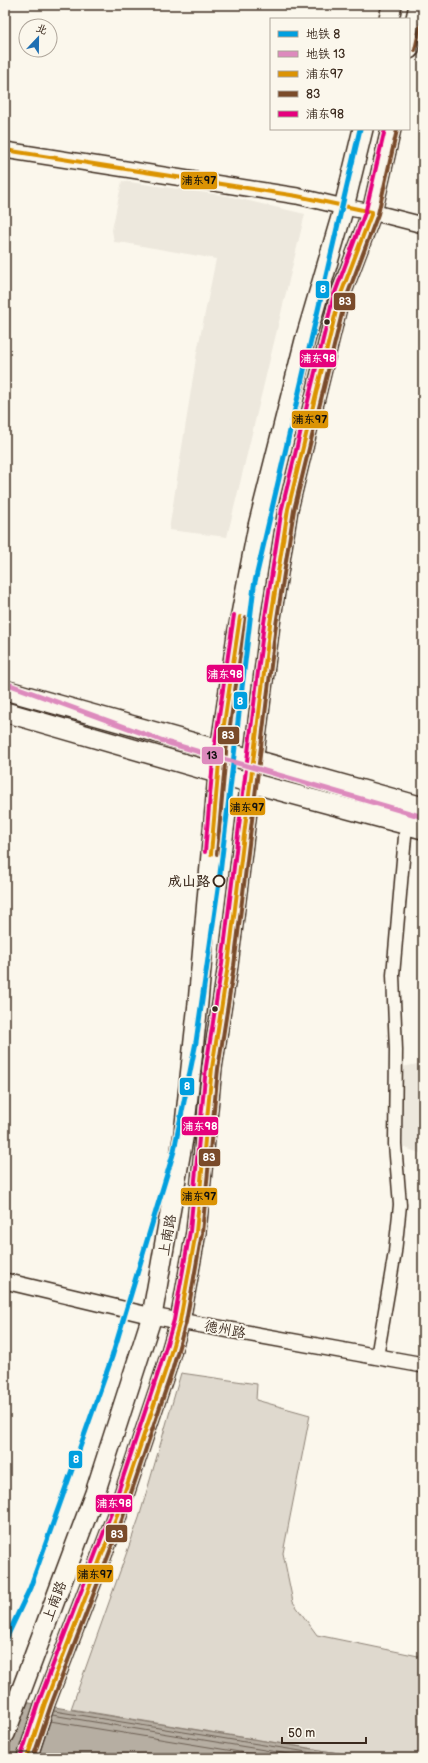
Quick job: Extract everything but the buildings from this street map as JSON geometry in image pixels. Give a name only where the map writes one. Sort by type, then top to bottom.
[{"type":"main road","points":[[389,18],[392,5]]},
{"type":"main road","points":[[410,45],[419,5]]},
{"type":"main road","name":"上南路","points":[[5,1734],[95,1493],[152,1316],[184,1133],[198,1003],[220,751],[237,635],[258,526],[305,340],[344,208],[363,130]]},
{"type":"main road","name":"上南路","points":[[26,1758],[45,1703],[116,1518],[166,1369],[180,1321],[196,1232],[212,1068],[228,965],[270,624],[288,509],[339,299],[372,212],[391,130]]},
{"type":"main road","points":[[5,690],[423,807]]},
{"type":"main road","points":[[5,712],[251,783],[415,827]]},
{"type":"street","points":[[5,150],[297,196],[344,208],[372,212],[423,225]]},
{"type":"street","points":[[377,1357],[396,1252],[400,1205],[395,1144],[396,1050],[393,975],[415,827]]},
{"type":"street","name":"德州路","points":[[5,1281],[152,1316],[423,1365]]},
{"type":"shaded area","points":[[122,181],[228,196],[305,214],[227,537],[169,530],[197,352],[216,259],[114,242],[112,230]]},
{"type":"shaded area","points":[[423,1063],[423,1154],[402,1147],[402,1067]]},
{"type":"shaded area","points":[[181,1373],[257,1384],[256,1400],[310,1415],[283,1553],[293,1602],[317,1635],[423,1657],[423,1758],[369,1758],[71,1709],[139,1518]]},
{"type":"water","points":[[5,1699],[369,1758],[5,1758]]},
{"type":"metro line","name":"8","points":[[5,1641],[30,1588],[112,1357],[174,1151],[196,1042],[219,882],[254,586],[360,130]]},
{"type":"metro line","name":"13","points":[[5,683],[169,743],[423,817]]},
{"type":"transit line","name":"83","points":[[415,50],[423,14]]},
{"type":"transit line","name":"浦东98","points":[[21,1756],[39,1701],[110,1516],[160,1367],[174,1320],[190,1231],[206,1067],[222,964],[264,623],[282,508],[333,298],[366,210],[385,130]]},
{"type":"transit line","name":"83","points":[[33,1758],[51,1705],[122,1520],[172,1371],[186,1322],[202,1233],[218,1069],[234,966],[276,625],[294,510],[345,301],[378,214],[397,130]]},
{"type":"transit line","name":"浦东97","points":[[5,150],[297,196],[372,212],[339,299],[288,509],[270,624],[228,965],[212,1068],[196,1232],[180,1321],[166,1369],[116,1518],[45,1703],[27,1758]]},
{"type":"transit line","name":"浦东98","points":[[205,852],[214,750],[234,615]]},
{"type":"transit line","name":"浦东97","points":[[211,854],[220,751],[240,617]]},
{"type":"transit line","name":"83","points":[[217,854],[226,752],[246,617]]},
{"type":"place","name":"成山路","points":[[219,881]]}]
